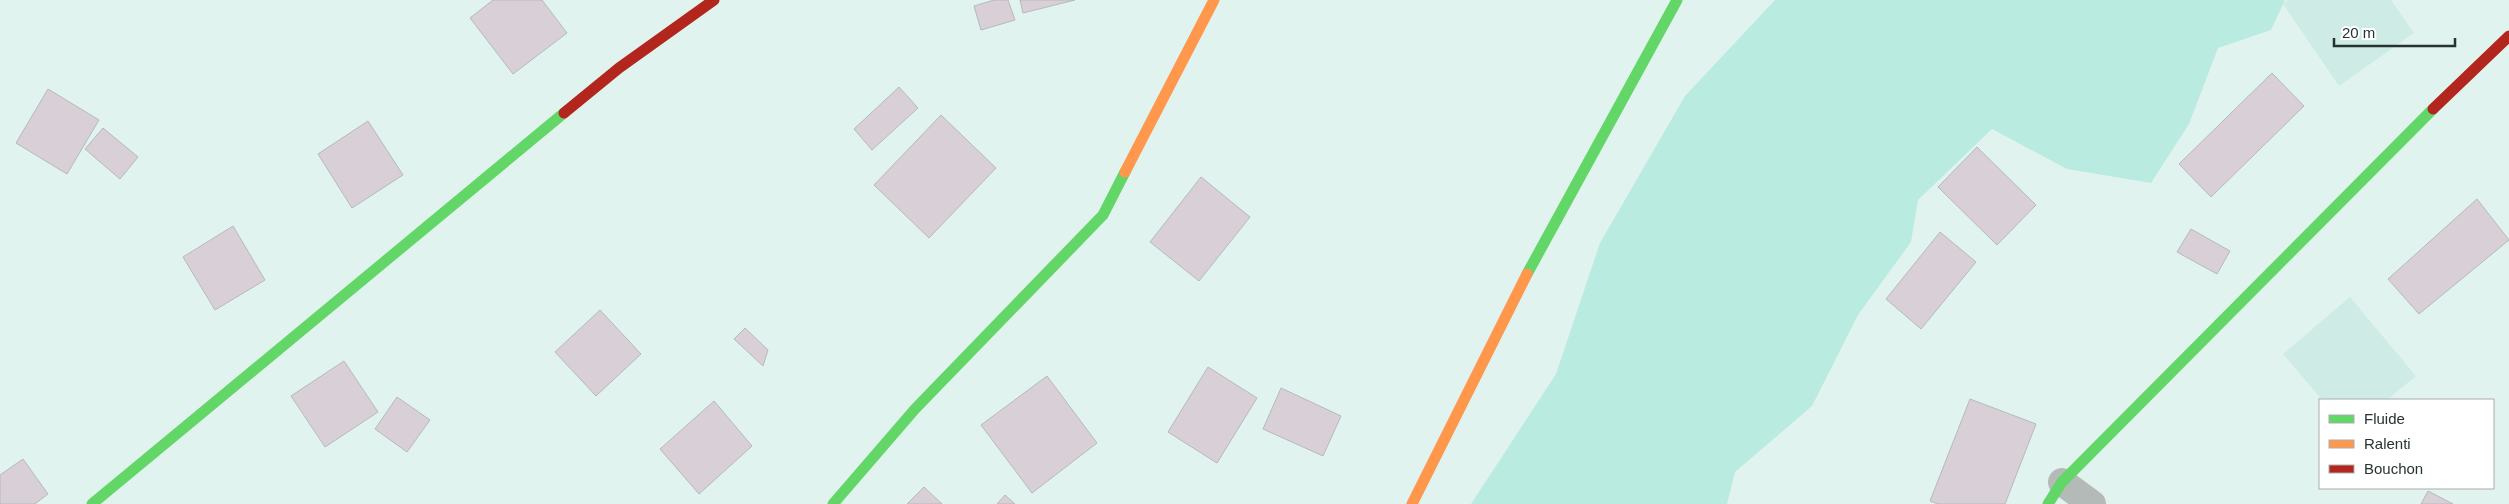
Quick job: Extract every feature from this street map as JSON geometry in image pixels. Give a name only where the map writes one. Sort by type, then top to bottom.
[{"type":"street","points":[[92,504],[619,68],[714,0]]},
{"type":"street","points":[[833,504],[916,409],[1103,215],[1214,0]]},
{"type":"street","points":[[1412,504],[1532,265],[1677,0]]},
{"type":"street","points":[[2092,504],[2055,493],[2468,73],[2509,36]]},
{"type":"shaded area","points":[[1775,0],[2285,0],[2271,30],[2218,48],[2189,124],[2151,183],[2067,169],[1992,129],[1918,200],[1911,242],[1858,315],[1812,406],[1735,472],[1727,504],[1471,504],[1556,374],[1600,243],[1685,96]]},
{"type":"shaded area","points":[[2288,0],[2391,0],[2414,33],[2339,86],[2283,4]]},
{"type":"shaded area","points":[[2350,297],[2416,376],[2388,399],[2321,399],[2283,354]]},
{"type":"building","points":[[493,0],[542,0],[567,33],[513,74],[470,18]]},
{"type":"building","points":[[994,0],[1008,0],[1015,20],[981,30],[974,6]]},
{"type":"building","points":[[1020,0],[1075,0],[1023,13]]},
{"type":"building","points":[[2272,73],[2304,106],[2211,197],[2179,164]]},
{"type":"building","points":[[899,87],[918,108],[872,150],[854,129]]},
{"type":"building","points":[[48,89],[99,120],[67,174],[16,143]]},
{"type":"building","points":[[941,115],[996,168],[929,238],[874,185]]},
{"type":"building","points":[[368,121],[403,175],[352,208],[318,154]]},
{"type":"building","points":[[103,128],[138,157],[120,179],[85,149]]},
{"type":"building","points":[[1977,147],[2036,205],[1997,245],[1938,187]]},
{"type":"building","points":[[1201,177],[1250,217],[1199,281],[1150,242]]},
{"type":"building","points":[[2477,199],[2509,240],[2419,314],[2388,279]]},
{"type":"building","points":[[233,226],[265,280],[215,310],[183,257]]},
{"type":"building","points":[[2191,229],[2230,251],[2217,274],[2177,252]]},
{"type":"building","points":[[1940,232],[1976,262],[1921,329],[1886,299]]},
{"type":"building","points":[[600,310],[641,354],[596,396],[555,352]]},
{"type":"building","points":[[745,328],[768,350],[763,366],[734,339]]},
{"type":"building","points":[[344,361],[378,412],[325,447],[291,396]]},
{"type":"building","points":[[1208,367],[1257,398],[1217,463],[1168,432]]},
{"type":"building","points":[[1047,376],[1097,443],[1032,493],[981,425]]},
{"type":"building","points":[[1281,388],[1341,416],[1323,456],[1263,429]]},
{"type":"building","points":[[397,397],[430,420],[407,452],[375,429]]},
{"type":"building","points":[[1970,399],[2036,424],[2005,504],[1938,504],[1930,501]]},
{"type":"building","points":[[714,401],[752,446],[699,494],[660,449]]},
{"type":"building","points":[[23,459],[48,494],[35,504],[0,504],[0,475]]},
{"type":"building","points":[[924,487],[942,504],[907,504]]},
{"type":"building","points":[[2428,491],[2453,504],[2421,504]]},
{"type":"building","points":[[1005,495],[1015,504],[997,504]]},
{"type":"traffic: fast","points":[[1527,274],[1677,0]]},
{"type":"traffic: fast","points":[[2048,504],[2062,482],[2433,109]]},
{"type":"traffic: fast","points":[[92,504],[564,113]]},
{"type":"traffic: fast","points":[[833,504],[915,409],[1103,215],[1125,172]]},
{"type":"traffic: slow","points":[[1125,172],[1214,0]]},
{"type":"traffic: slow","points":[[1412,504],[1527,274]]},
{"type":"traffic: jam","points":[[564,113],[619,68],[714,0]]},
{"type":"traffic: jam","points":[[2433,109],[2509,36]]}]
